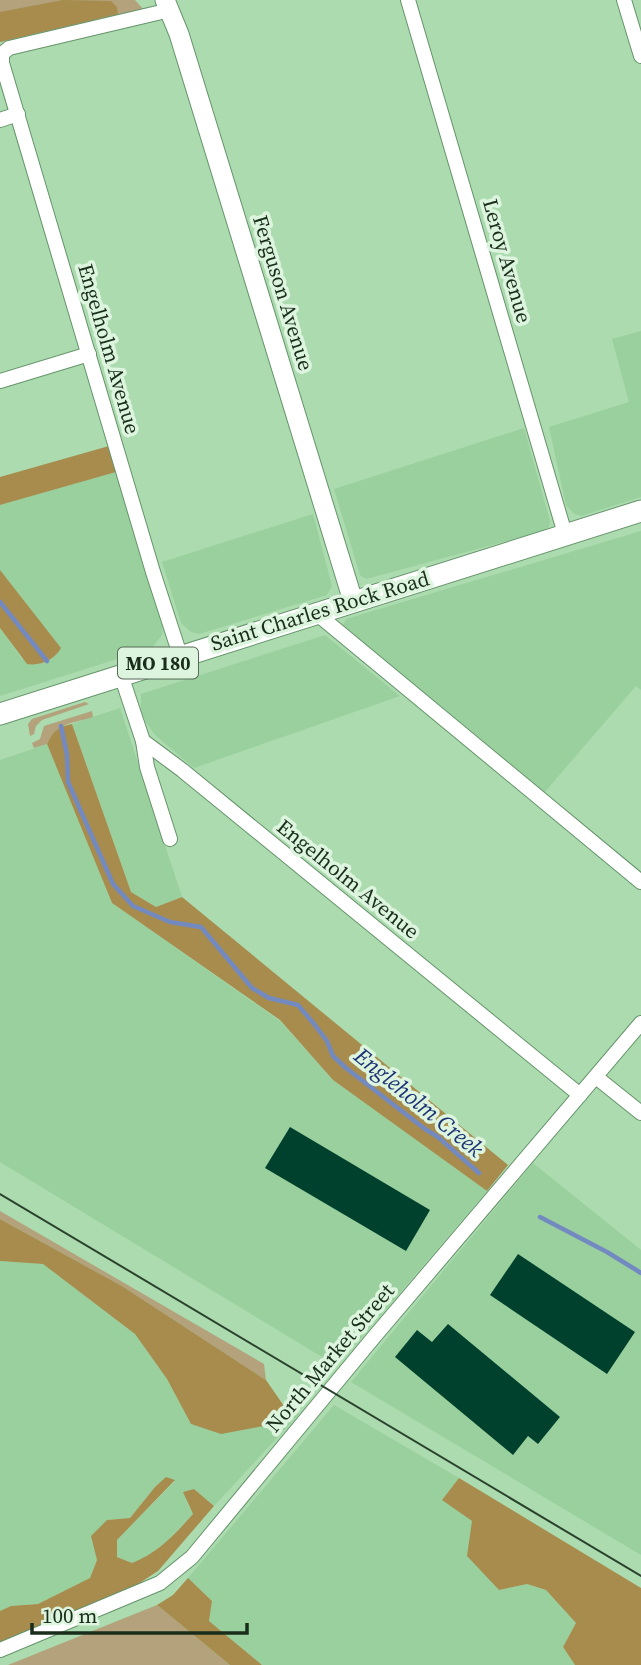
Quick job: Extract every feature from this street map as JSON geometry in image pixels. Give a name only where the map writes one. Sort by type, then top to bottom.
[{"type":"main road","name":"Saint Charles Rock Road","points":[[0,714],[641,511]]},
{"type":"street","name":"Leroy Avenue","points":[[408,0],[565,534]]},
{"type":"street","points":[[624,0],[641,56]]},
{"type":"street","name":"Engelholm Avenue","points":[[168,5],[9,48],[2,54],[2,63],[180,655]]},
{"type":"street","name":"Ferguson Avenue","points":[[168,5],[353,601]]},
{"type":"street","points":[[0,120],[18,114]]},
{"type":"street","points":[[0,381],[89,354]]},
{"type":"street","points":[[316,613],[641,882]]},
{"type":"street","points":[[121,675],[143,741],[146,767],[170,839]]},
{"type":"street","name":"Engelholm Avenue","points":[[143,741],[580,1096]]},
{"type":"street","name":"North Market Street","points":[[0,1650],[160,1583],[192,1557],[374,1337],[641,1023]]},
{"type":"street","points":[[596,1077],[641,1113]]},
{"type":"shaded area","points":[[0,0],[135,0],[143,9],[0,42]]},
{"type":"shaded area","points":[[63,0],[111,1],[117,7],[118,14],[0,42],[0,12]]},
{"type":"shaded area","points":[[641,331],[641,497],[581,516],[574,514],[566,505],[549,427],[629,402],[612,339]]},
{"type":"shaded area","points":[[524,428],[550,521],[549,527],[541,532],[366,579],[360,575],[334,489]]},
{"type":"shaded area","points":[[109,446],[116,472],[0,505],[0,477]]},
{"type":"shaded area","points":[[116,472],[163,627],[162,635],[152,648],[0,696],[0,628],[22,659],[60,648],[0,570],[0,505]]},
{"type":"shaded area","points":[[313,514],[332,586],[327,595],[199,634],[191,632],[181,623],[162,562]]},
{"type":"shaded area","points":[[641,531],[641,690],[636,686],[543,794],[348,632],[343,625],[346,619]]},
{"type":"shaded area","points":[[0,570],[61,648],[47,661],[27,664],[0,628]]},
{"type":"shaded area","points":[[325,635],[400,696],[194,768],[155,735],[145,721],[141,710],[141,694]]},
{"type":"shaded area","points":[[85,702],[89,704],[42,720],[30,736],[28,724],[32,719]]},
{"type":"shaded area","points":[[120,708],[182,897],[156,907],[131,892],[72,724]]},
{"type":"shaded area","points":[[92,711],[93,717],[60,728],[47,744],[34,748],[32,743],[40,739],[44,726]]},
{"type":"shaded area","points":[[72,724],[131,892],[156,907],[182,897],[508,1165],[487,1191],[333,1080],[280,1020],[112,903],[47,744],[57,730]]},
{"type":"shaded area","points":[[47,744],[112,903],[280,1021],[333,1080],[487,1191],[337,1366],[0,1162],[0,760]]},
{"type":"shaded area","points":[[533,1163],[641,1250],[641,1555],[351,1382]]},
{"type":"shaded area","points":[[0,1211],[264,1364],[266,1380],[122,1286],[0,1219]]},
{"type":"shaded area","points":[[0,1219],[122,1286],[266,1380],[284,1406],[264,1426],[221,1434],[191,1424],[167,1379],[135,1334],[43,1264],[0,1261]]},
{"type":"shaded area","points":[[0,1261],[43,1264],[135,1334],[167,1379],[191,1424],[264,1426],[284,1406],[299,1414],[214,1506],[194,1489],[187,1503],[193,1514],[148,1556],[132,1563],[117,1557],[117,1540],[175,1481],[155,1487],[130,1518],[107,1520],[90,1578],[38,1604],[11,1606],[0,1611]]},
{"type":"shaded area","points":[[334,1405],[459,1478],[443,1500],[472,1521],[499,1590],[527,1584],[546,1590],[576,1623],[563,1647],[575,1665],[262,1665],[209,1621],[212,1601],[188,1578]]},
{"type":"shaded area","points":[[166,1477],[175,1480],[117,1540],[117,1557],[132,1563],[150,1554],[173,1536],[193,1514],[183,1492],[194,1489],[214,1506],[158,1571],[135,1586],[0,1642],[0,1611],[11,1606],[38,1604],[90,1578],[97,1560],[91,1536],[107,1520],[130,1518]]},
{"type":"shaded area","points":[[459,1478],[641,1588],[641,1665],[575,1665],[563,1647],[576,1623],[546,1590],[527,1584],[499,1590],[467,1556],[472,1521],[442,1500]]},
{"type":"shaded area","points":[[188,1578],[212,1601],[209,1621],[262,1665],[230,1665],[157,1605],[173,1595]]},
{"type":"shaded area","points":[[157,1605],[230,1665],[8,1665]]},
{"type":"building","points":[[290,1127],[430,1210],[406,1251],[265,1168]]},
{"type":"building","points":[[518,1254],[635,1332],[607,1374],[490,1295]]},
{"type":"building","points":[[448,1324],[560,1417],[538,1444],[528,1436],[513,1455],[395,1357],[417,1330],[432,1342]]},
{"type":"waterway","name":"Engleholm Creek","points":[[0,602],[47,661]]},
{"type":"waterway","name":"Engleholm Creek","points":[[61,726],[67,755],[68,782],[113,884],[133,906],[170,922],[201,927],[252,988],[269,998],[298,1005],[327,1041],[333,1056],[438,1137],[479,1173]]},
{"type":"waterway","name":"Engleholm Creek","points":[[540,1217],[641,1273]]},
{"type":"tram line","points":[[0,1194],[641,1576]]}]
